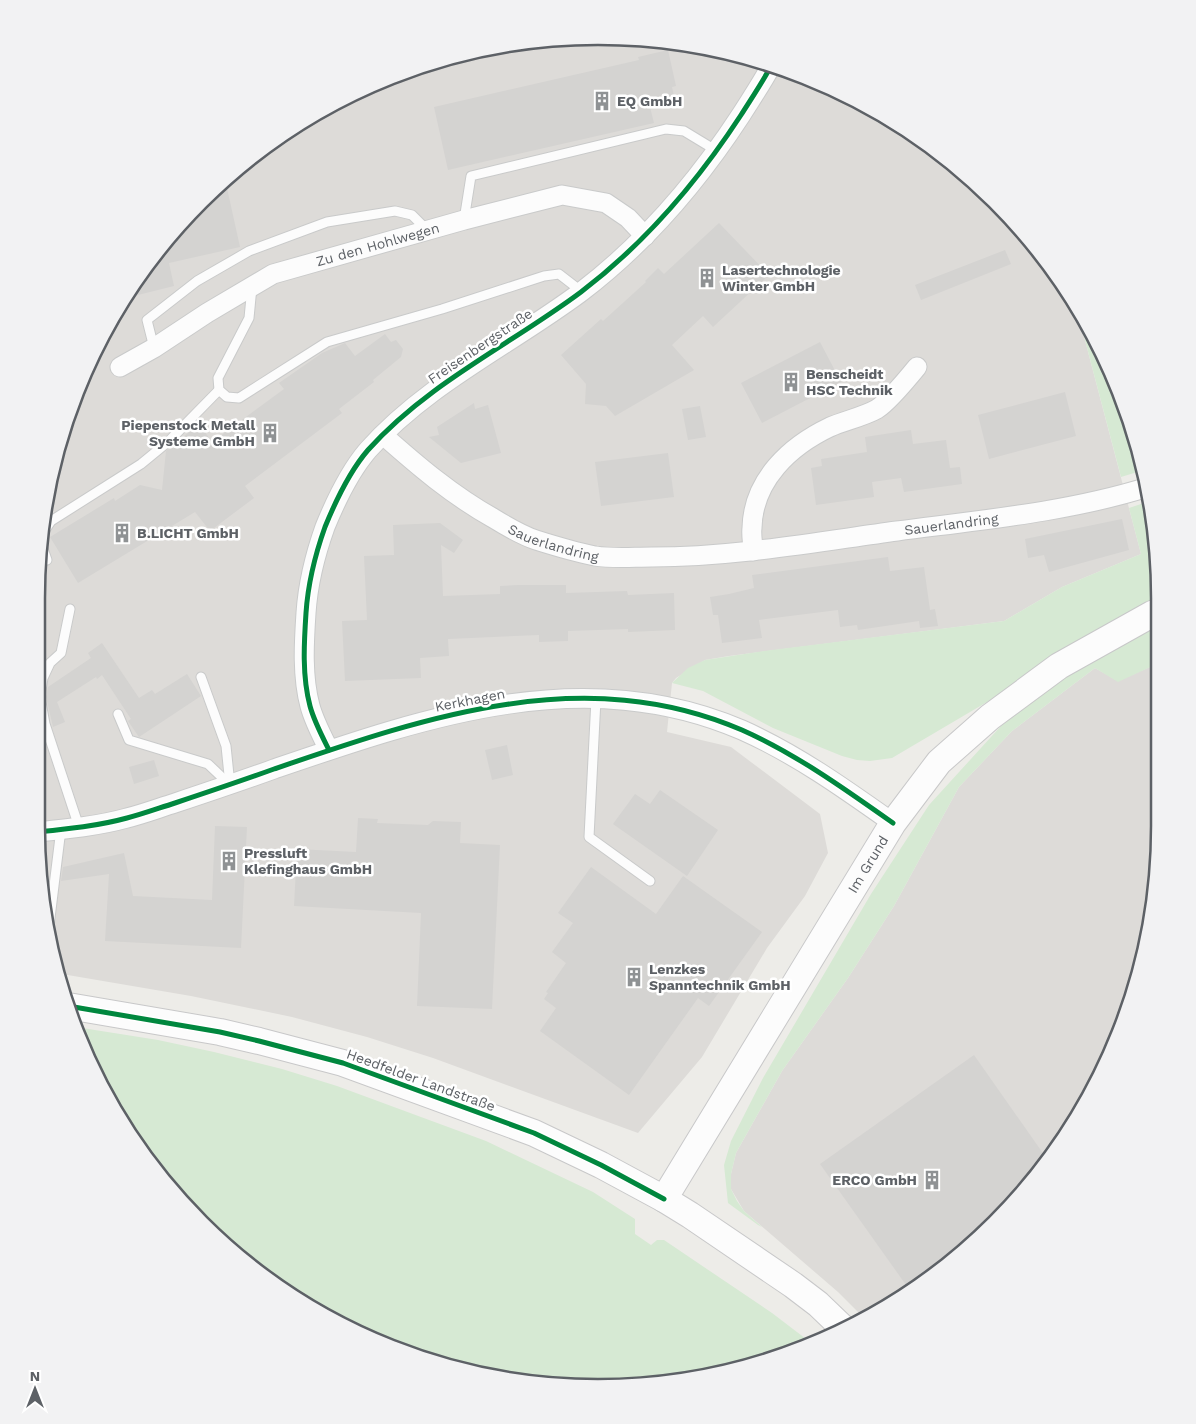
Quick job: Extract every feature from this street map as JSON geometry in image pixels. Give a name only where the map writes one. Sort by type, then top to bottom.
[{"type":"main road","name":"Im Grund","points":[[664,1199],[893,823],[939,762],[990,717],[1058,666],[1151,615]]},
{"type":"main road","name":"Heedfelder Landstraße","points":[[75,1007],[220,1032],[342,1063],[534,1133],[601,1165],[664,1199],[793,1285],[818,1304],[839,1324]]},
{"type":"street","name":"Freisenbergstraße","points":[[329,750],[316,724],[305,685],[307,601],[314,555],[333,506],[355,467],[383,435],[430,393],[581,291],[644,236],[717,151],[768,72]]},
{"type":"street","name":"Zu den Hohlwegen","points":[[120,367],[274,274],[464,220],[562,195],[606,203],[628,218],[644,236]]},
{"type":"street","points":[[753,551],[752,527],[762,484],[778,463],[793,450],[829,428],[877,409],[917,367]]},
{"type":"street","name":"Sauerlandring","points":[[383,435],[420,468],[454,494],[509,528],[534,540],[596,556],[622,558],[753,551],[991,519],[1077,504],[1140,489]]},
{"type":"street","name":"Kerkhagen","points":[[45,831],[127,818],[230,785],[329,750],[426,720],[482,707],[529,701],[596,699],[632,700],[669,707],[715,720],[743,731],[804,763],[893,823]]},
{"type":"lane","points":[[464,220],[471,176],[666,129],[684,131],[717,151]]},
{"type":"lane","points":[[154,348],[147,320],[197,282],[249,251],[327,222],[396,211],[412,215],[428,230]]},
{"type":"lane","points":[[252,286],[249,318],[218,378],[219,390],[226,397],[239,398],[327,342],[544,276],[559,274],[581,291]]},
{"type":"lane","points":[[51,521],[142,464],[169,441],[219,390]]},
{"type":"lane","points":[[45,674],[50,663],[61,653],[70,609]]},
{"type":"lane","points":[[201,676],[226,746],[230,785]]},
{"type":"lane","points":[[596,699],[589,837],[650,881]]},
{"type":"lane","points":[[118,714],[129,740],[208,764],[230,785]]},
{"type":"lane","points":[[45,724],[70,828],[52,911]]},
{"type":"shaded area","points":[[562,46],[634,46],[706,56],[741,64],[776,74],[843,102],[905,138],[935,159],[963,182],[1014,233],[1058,291],[1083,333],[1141,554],[1062,587],[1004,621],[705,660],[676,678],[672,683],[667,732],[731,747],[820,814],[828,853],[805,896],[767,948],[702,1057],[638,1133],[433,1058],[367,1037],[292,1017],[191,996],[66,975],[56,934],[46,862],[46,562],[56,490],[64,455],[74,420],[102,353],[119,321],[159,261],[182,233],[233,182],[261,159],[322,119],[353,102],[420,74],[490,56],[526,50]]},
{"type":"shaded area","points":[[1151,667],[1151,826],[1150,862],[1140,934],[1122,1004],[1109,1038],[1077,1103],[1037,1163],[1014,1191],[963,1242],[935,1265],[905,1286],[859,1313],[838,1292],[744,1211],[731,1189],[731,1174],[736,1153],[782,1071],[848,978],[894,906],[959,787],[1012,731],[1095,668],[1118,681]]},
{"type":"green space","points":[[1083,333],[1109,386],[1122,420],[1132,455],[1136,472],[1121,477]]},
{"type":"green space","points":[[1142,504],[1150,562],[1151,603],[1086,636],[987,702],[892,758],[870,761],[842,756],[773,728],[703,691],[672,683],[688,668],[705,660],[1004,621],[1062,587],[1141,554],[1129,508]]},
{"type":"green space","points":[[1151,629],[1151,667],[1118,682],[1095,668],[1012,731],[959,787],[894,906],[848,978],[782,1071],[736,1153],[731,1174],[731,1189],[744,1211],[762,1227],[758,1225],[728,1203],[724,1165],[731,1141],[763,1078],[871,894],[929,805],[1001,726],[1066,673]]},
{"type":"green space","points":[[83,1028],[158,1040],[282,1069],[337,1086],[486,1141],[593,1192],[635,1219],[635,1234],[651,1245],[657,1240],[664,1240],[772,1313],[806,1339],[741,1360],[706,1368],[634,1378],[562,1378],[526,1374],[455,1360],[420,1350],[386,1337],[321,1305],[291,1286],[233,1242],[207,1217],[159,1163],[138,1133],[102,1071]]},
{"type":"building","points":[[668,50],[676,86],[672,87],[674,96],[665,98],[666,103],[650,107],[654,123],[448,170],[434,107],[639,60],[638,57]]},
{"type":"building","points":[[227,188],[240,247],[169,263],[174,286],[135,296],[159,261],[182,233]]},
{"type":"building","points":[[719,223],[769,275],[713,327],[703,316],[672,345],[694,370],[615,416],[606,406],[585,404],[586,384],[561,355],[601,319],[603,321],[646,282],[658,268],[664,274]]},
{"type":"building","points":[[1005,250],[1011,264],[921,300],[915,285]]},
{"type":"building","name":"Piepenstock Metall Systeme GmbH","points":[[385,334],[391,342],[396,340],[403,349],[401,357],[373,380],[374,382],[339,409],[342,413],[245,486],[254,498],[210,531],[195,512],[78,583],[50,537],[114,498],[115,501],[140,485],[162,490],[166,451],[199,424],[212,442],[284,389],[279,383],[322,353],[345,343],[355,356]]},
{"type":"building","name":"Benscheidt HSC Technik","points":[[820,342],[841,382],[762,423],[741,383]]},
{"type":"building","points":[[1065,392],[1076,436],[989,459],[978,415]]},
{"type":"building","points":[[474,403],[475,409],[488,405],[501,453],[461,463],[429,437],[439,435],[437,427]]},
{"type":"building","points":[[700,406],[706,437],[688,440],[682,409]]},
{"type":"building","points":[[911,430],[913,444],[946,440],[950,468],[960,467],[962,484],[904,492],[901,478],[872,482],[874,497],[816,505],[811,468],[822,466],[821,459],[867,452],[865,437]]},
{"type":"building","points":[[668,453],[674,497],[601,506],[595,462]]},
{"type":"building","points":[[1122,519],[1129,550],[1049,572],[1044,555],[1028,558],[1025,539]]},
{"type":"building","points":[[440,523],[463,540],[454,553],[441,545],[443,596],[500,594],[500,586],[518,585],[566,585],[566,593],[627,591],[628,595],[674,593],[675,630],[628,632],[628,629],[568,631],[568,641],[539,642],[539,635],[448,639],[449,656],[420,658],[421,678],[345,681],[342,621],[367,620],[364,556],[394,555],[393,525]]},
{"type":"building","points":[[888,557],[890,571],[924,567],[930,610],[935,609],[938,626],[920,628],[919,621],[858,630],[857,625],[840,627],[838,610],[759,620],[762,638],[722,643],[718,615],[713,615],[710,597],[754,588],[752,575]]},
{"type":"building","points":[[102,643],[139,698],[152,690],[155,694],[187,674],[201,696],[139,737],[128,721],[131,719],[102,675],[57,702],[65,722],[53,727],[46,697],[48,687],[91,658],[88,653]]},
{"type":"building","points":[[507,745],[513,775],[492,780],[485,750]]},
{"type":"building","points":[[154,760],[159,776],[134,784],[129,767]]},
{"type":"building","points":[[660,790],[718,830],[687,876],[613,824],[635,794],[650,804]]},
{"type":"building","points":[[358,818],[378,819],[377,823],[428,825],[433,821],[461,822],[460,843],[500,845],[492,1009],[417,1006],[421,913],[294,906],[297,849],[356,852]]},
{"type":"building","name":"Pressluft Klefinghaus GmbH","points":[[215,826],[247,827],[241,948],[105,941],[109,874],[61,881],[63,867],[124,853],[133,896],[212,900]]},
{"type":"building","name":"Lenzkes Spanntechnik GmbH","points":[[591,867],[656,914],[683,876],[762,932],[709,1006],[698,998],[629,1095],[540,1031],[556,1008],[544,999],[548,993],[546,992],[566,963],[552,952],[573,923],[558,913]]},
{"type":"building","name":"ERCO GmbH","points":[[974,1055],[1043,1154],[1014,1191],[963,1242],[906,1285],[820,1164]]},
{"type":"cycle path","points":[[329,750],[318,728],[307,695],[304,648],[305,624],[308,591],[318,548],[338,497],[349,477],[368,450],[391,426],[417,404],[581,292],[627,253],[668,210],[707,164],[768,72]]},
{"type":"cycle path","points":[[45,831],[116,821],[212,791],[389,731],[447,716],[506,704],[565,699],[624,700],[683,710],[742,730],[801,761],[893,823]]},
{"type":"cycle path","points":[[75,1007],[220,1032],[343,1063],[534,1133],[601,1165],[664,1199]]},
{"type":"place","name":"EQ GmbH","points":[[602,101]]},
{"type":"place","name":"Lasertechnologie Winter GmbH","points":[[707,278]]},
{"type":"place","name":"Benscheidt HSC Technik","points":[[791,382]]},
{"type":"place","name":"Piepenstock Metall Systeme GmbH","points":[[270,433]]},
{"type":"place","name":"B.LICHT GmbH","points":[[122,533]]},
{"type":"place","name":"Pressluft Klefinghaus GmbH","points":[[229,861]]},
{"type":"place","name":"Lenzkes Spanntechnik GmbH","points":[[634,977]]},
{"type":"place","name":"ERCO GmbH","points":[[932,1180]]}]
